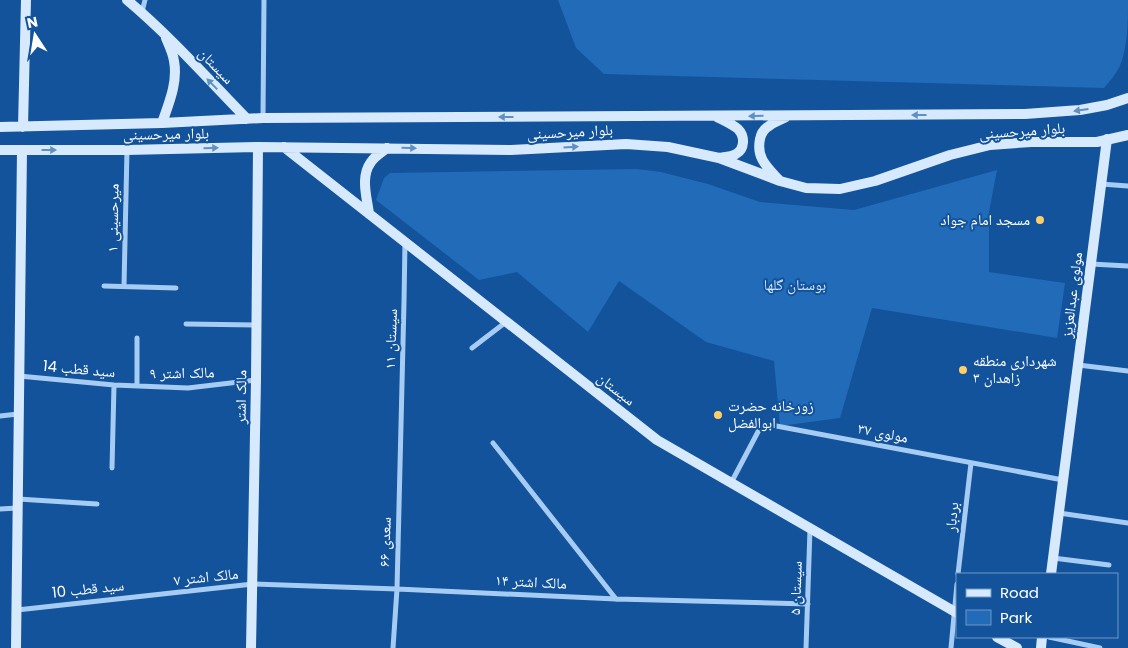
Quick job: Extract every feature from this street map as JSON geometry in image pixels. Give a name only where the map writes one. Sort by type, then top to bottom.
[{"type":"main road","points":[[22,127],[26,0]]},
{"type":"main road","name":"سیستان","points":[[127,0],[142,12],[246,119]]},
{"type":"main road","name":"سیستان","points":[[162,123],[172,92],[175,75],[174,59],[165,35]]},
{"type":"main road","name":"بلوار میرحسینی","points":[[0,127],[162,123],[263,118],[1025,114],[1080,110],[1108,105],[1128,98]]},
{"type":"main road","points":[[716,116],[737,128],[742,135],[743,142],[741,149],[735,155],[718,158]]},
{"type":"main road","points":[[780,182],[766,167],[760,156],[759,146],[761,135],[768,126],[789,116]]},
{"type":"main road","name":"بلوار میرحسینی","points":[[0,150],[284,147],[511,150],[626,144],[668,148],[718,158],[780,182],[806,188],[840,189],[874,181],[950,155],[990,145],[1030,142],[1097,142],[1128,135]]},
{"type":"main road","name":"مولوی عبدالعزیز","points":[[1051,573],[1107,139]]},
{"type":"main road","name":"مالک اشتر","points":[[251,648],[258,147]]},
{"type":"main road","name":"سیستان","points":[[284,147],[657,440],[955,612]]},
{"type":"main road","points":[[369,214],[365,187],[366,174],[371,161],[387,148]]},
{"type":"main road","points":[[16,648],[22,150]]},
{"type":"main road","points":[[1000,638],[1017,648]]},
{"type":"street","points":[[142,12],[145,0]]},
{"type":"street","points":[[263,118],[264,0]]},
{"type":"street","name":"میرحسینی ۱","points":[[124,286],[127,150]]},
{"type":"street","points":[[1102,184],[1128,186]]},
{"type":"street","name":"سیستان ۱۱","points":[[401,437],[405,242]]},
{"type":"street","points":[[1091,264],[1128,266]]},
{"type":"street","points":[[104,286],[176,288]]},
{"type":"street","points":[[472,348],[507,322]]},
{"type":"street","points":[[186,324],[257,325]]},
{"type":"street","points":[[137,338],[137,386]]},
{"type":"street","points":[[1078,365],[1128,371]]},
{"type":"street","name":"سید قطب 14","points":[[19,376],[137,386]]},
{"type":"street","name":"مالک اشتر ۹","points":[[137,386],[188,388],[256,380]]},
{"type":"street","points":[[112,468],[114,385]]},
{"type":"street","points":[[0,416],[18,414]]},
{"type":"street","name":"مولوی ۳۷","points":[[731,483],[760,428],[771,425],[1063,480]]},
{"type":"street","name":"سعدی ۶۶","points":[[393,648],[397,588],[401,437]]},
{"type":"street","points":[[493,443],[616,599]]},
{"type":"street","name":"بردبار","points":[[958,573],[970,463]]},
{"type":"street","points":[[0,509],[18,504],[97,504]]},
{"type":"street","points":[[1059,513],[1128,523]]},
{"type":"street","name":"سیستان ۵","points":[[806,648],[810,528]]},
{"type":"street","points":[[1053,558],[1109,565]]},
{"type":"street","name":"مالک اشتر ۱۴","points":[[252,584],[397,588],[616,599],[808,604]]},
{"type":"street","name":"مالک اشتر ۷","points":[[161,594],[252,584]]},
{"type":"street","name":"سید قطب 10","points":[[17,610],[161,594]]},
{"type":"street","points":[[951,648],[956,598]]},
{"type":"street","points":[[1054,638],[1100,648]]},
{"type":"green space","points":[[558,0],[1128,0],[1128,25],[1125,50],[1120,66],[1104,88],[604,74],[576,48]]},
{"type":"green space","name":"بوستان گلها","points":[[637,169],[661,172],[708,184],[760,202],[854,210],[997,170],[989,212],[989,272],[1065,283],[1057,338],[872,308],[840,418],[780,426],[774,361],[706,342],[619,281],[588,332],[517,272],[479,280],[376,200],[384,178],[390,173]]},
{"type":"place","name":"مسجد امام جواد","points":[[1040,220]]},
{"type":"place","name":"شهرداری منطقه ۳ زاهدان","points":[[963,370]]},
{"type":"place","name":"زورخانه حضرت ابوالفضل","points":[[718,415]]}]
